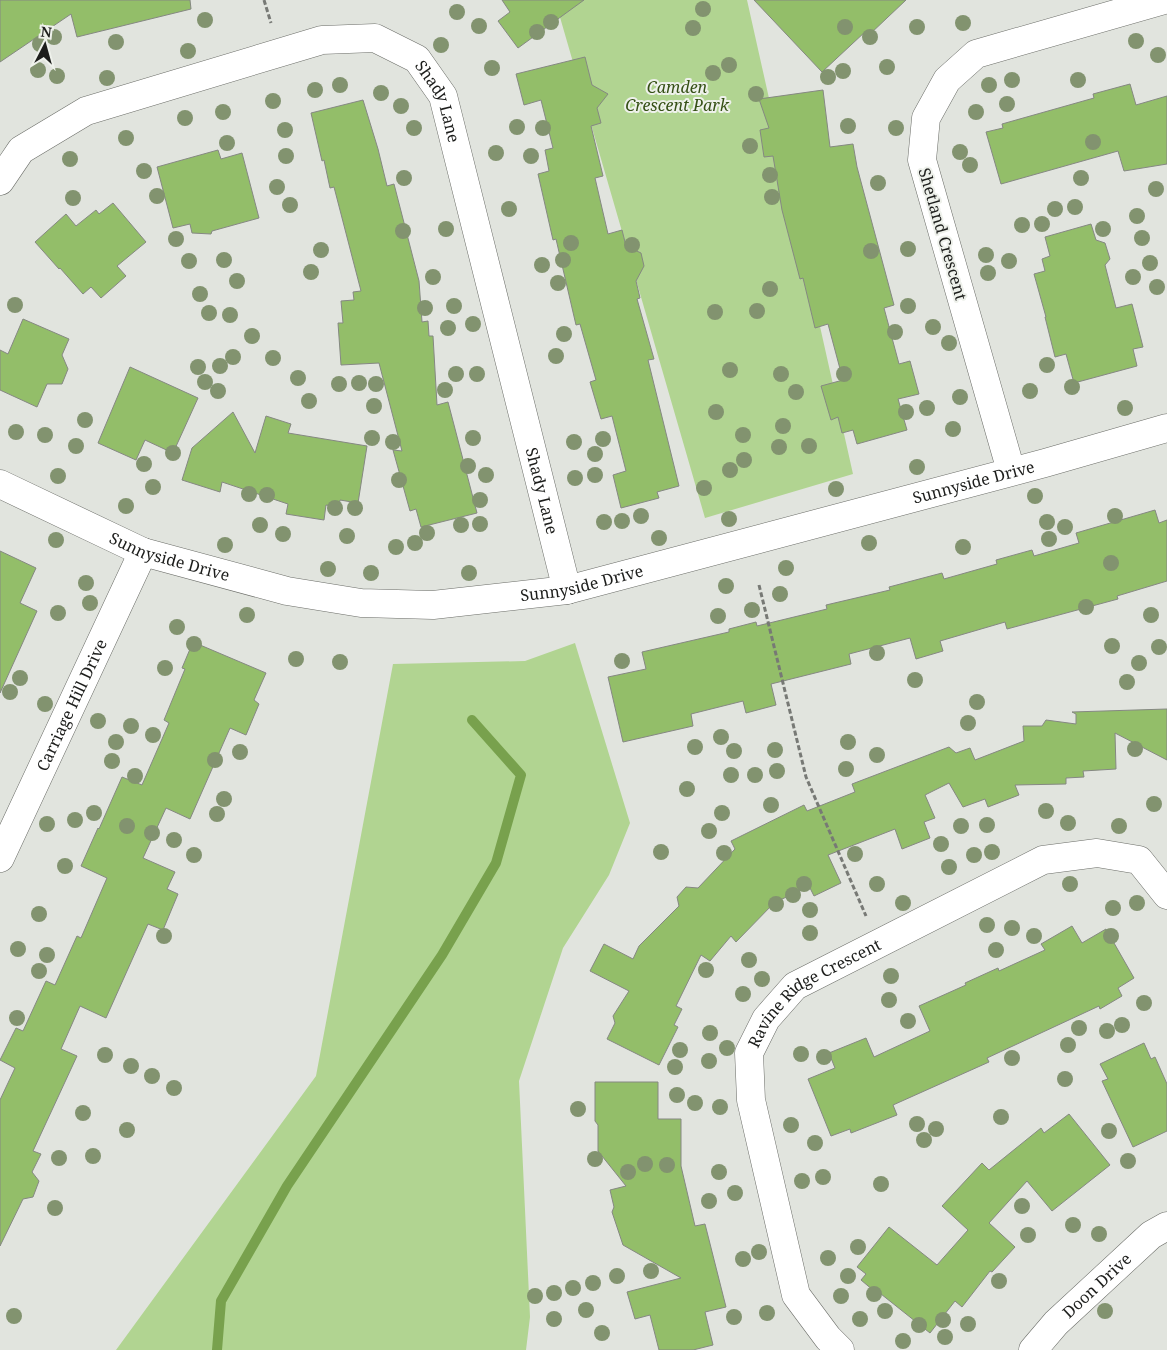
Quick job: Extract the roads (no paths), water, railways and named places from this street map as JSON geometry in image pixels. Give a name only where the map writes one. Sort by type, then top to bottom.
[{"type":"street","name":"Shetland Crescent","points":[[1012,471],[922,160],[926,118],[947,80],[976,54],[1164,0]]},
{"type":"street","name":"Shady Lane","points":[[0,181],[21,150],[86,111],[322,40],[375,38],[417,60],[444,96],[567,590]]},
{"type":"street","name":"Sunnyside Drive","points":[[0,484],[143,552],[287,591],[360,603],[433,605],[567,590],[1045,463],[1167,428]]},
{"type":"street","name":"Carriage Hill Drive","points":[[0,858],[143,552]]},
{"type":"street","name":"Ravine Ridge Crescent","points":[[840,1350],[828,1338],[796,1295],[751,1100],[749,1053],[766,1019],[795,986],[1043,860],[1097,853],[1139,860],[1167,895]]},
{"type":"street","name":"Doon Drive","points":[[1033,1350],[1056,1324],[1151,1235],[1167,1226]]},
{"type":"waterway","points":[[217,1350],[221,1301],[287,1186],[442,955],[496,863],[521,775],[472,720]]},
{"type":"park label","name":"Camden Crescent Park","points":[[677,96]]}]
